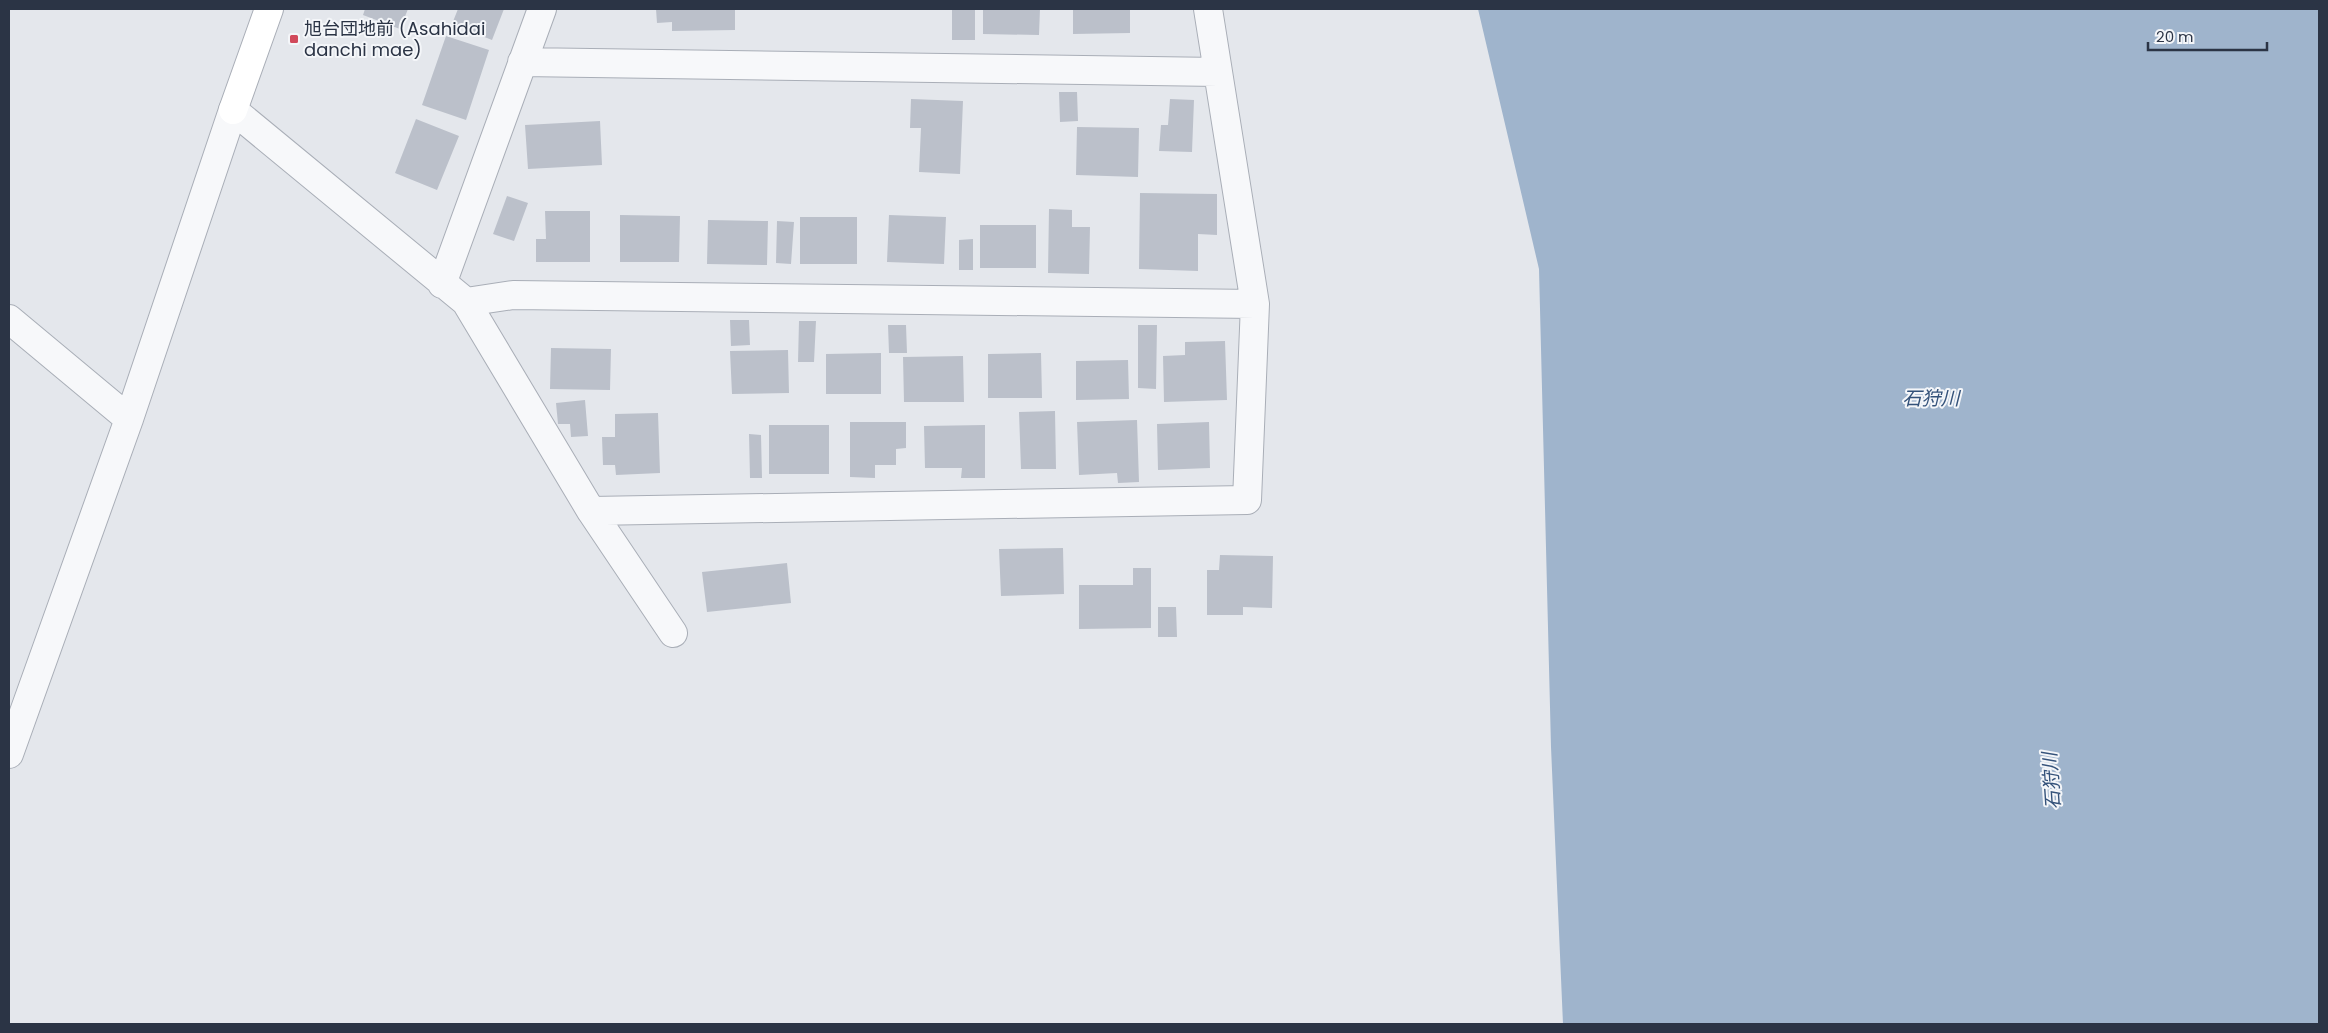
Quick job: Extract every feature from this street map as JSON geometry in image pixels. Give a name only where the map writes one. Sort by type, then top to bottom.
[{"type":"street","points":[[9,754],[129,420],[233,110],[269,9]]},
{"type":"street","points":[[442,284],[542,9]]},
{"type":"street","points":[[591,511],[1247,500],[1254,304],[1208,9]]},
{"type":"street","points":[[522,62],[1218,72]]},
{"type":"street","points":[[233,110],[466,302],[591,511],[673,633]]},
{"type":"street","points":[[466,302],[512,295],[1254,304]]},
{"type":"street","points":[[9,319],[129,420]]},
{"type":"water","name":"石狩川","points":[[1478,9],[2319,9],[2319,1024],[1563,1024],[1551,747],[1539,269]]},
{"type":"building","points":[[365,9],[408,9],[400,29],[363,15]]},
{"type":"building","points":[[458,9],[504,9],[492,40],[452,24]]},
{"type":"building","points":[[656,9],[735,9],[735,30],[672,31],[672,22],[657,23]]},
{"type":"building","points":[[952,9],[975,9],[975,40],[952,40]]},
{"type":"building","points":[[983,9],[1040,9],[1039,35],[983,34]]},
{"type":"building","points":[[1073,9],[1130,9],[1130,33],[1073,34]]},
{"type":"building","points":[[446,36],[489,50],[466,120],[422,105]]},
{"type":"building","points":[[1059,92],[1077,92],[1078,121],[1060,122]]},
{"type":"building","points":[[911,99],[963,101],[960,174],[919,172],[921,128],[910,128]]},
{"type":"building","points":[[1170,99],[1194,100],[1192,152],[1159,151],[1161,125],[1168,125]]},
{"type":"building","points":[[416,119],[459,136],[437,190],[395,173]]},
{"type":"building","points":[[600,121],[602,165],[528,169],[525,125]]},
{"type":"building","points":[[1077,127],[1139,128],[1138,177],[1076,175]]},
{"type":"building","points":[[1140,193],[1217,194],[1217,235],[1198,234],[1198,271],[1139,269]]},
{"type":"building","points":[[507,196],[528,203],[514,241],[493,234]]},
{"type":"building","points":[[1049,209],[1072,210],[1072,227],[1090,227],[1089,274],[1048,273]]},
{"type":"building","points":[[545,211],[590,211],[590,262],[536,262],[536,239],[546,239]]},
{"type":"building","points":[[620,215],[680,216],[679,262],[620,262]]},
{"type":"building","points":[[889,215],[946,217],[944,264],[887,262]]},
{"type":"building","points":[[800,217],[857,217],[857,264],[800,264]]},
{"type":"building","points":[[708,220],[768,221],[767,265],[707,264]]},
{"type":"building","points":[[777,221],[794,222],[791,264],[776,263]]},
{"type":"building","points":[[980,225],[1036,225],[1036,268],[980,268]]},
{"type":"building","points":[[973,239],[973,270],[959,270],[959,240]]},
{"type":"building","points":[[730,320],[749,320],[750,345],[731,346]]},
{"type":"building","points":[[799,321],[816,321],[814,362],[798,362]]},
{"type":"building","points":[[888,325],[906,325],[907,353],[889,353]]},
{"type":"building","points":[[1138,325],[1157,325],[1156,389],[1138,388]]},
{"type":"building","points":[[1225,341],[1227,400],[1164,402],[1163,356],[1185,355],[1185,342]]},
{"type":"building","points":[[551,348],[611,349],[610,390],[550,389]]},
{"type":"building","points":[[788,350],[789,393],[732,394],[730,351]]},
{"type":"building","points":[[881,353],[881,394],[826,394],[826,354]]},
{"type":"building","points":[[1041,353],[1042,398],[988,398],[988,354]]},
{"type":"building","points":[[963,356],[964,402],[904,402],[903,357]]},
{"type":"building","points":[[1128,360],[1129,399],[1076,400],[1076,361]]},
{"type":"building","points":[[585,400],[588,436],[571,437],[570,424],[558,424],[556,403]]},
{"type":"building","points":[[1055,411],[1056,469],[1021,469],[1019,412]]},
{"type":"building","points":[[658,413],[660,473],[616,475],[615,465],[603,465],[602,437],[615,437],[615,414]]},
{"type":"building","points":[[1137,420],[1139,482],[1118,483],[1117,473],[1079,475],[1077,422]]},
{"type":"building","points":[[850,422],[906,422],[906,448],[896,449],[896,465],[875,465],[875,478],[850,477]]},
{"type":"building","points":[[1209,422],[1210,468],[1158,470],[1157,424]]},
{"type":"building","points":[[769,425],[829,425],[829,474],[769,474]]},
{"type":"building","points":[[985,425],[985,478],[961,478],[962,468],[925,468],[924,426]]},
{"type":"building","points":[[749,434],[761,435],[762,478],[750,478]]},
{"type":"building","points":[[1063,548],[1064,594],[1001,596],[999,549]]},
{"type":"building","points":[[1220,555],[1273,556],[1272,608],[1243,607],[1243,615],[1207,615],[1207,570],[1219,570]]},
{"type":"building","points":[[787,563],[791,603],[707,612],[702,572]]},
{"type":"building","points":[[1133,568],[1151,568],[1151,628],[1079,629],[1079,585],[1133,585]]},
{"type":"building","points":[[1158,607],[1176,607],[1177,637],[1158,637]]},
{"type":"place","name":"旭台団地前 (Asahidai danchi mae)","points":[[294,39]]}]
